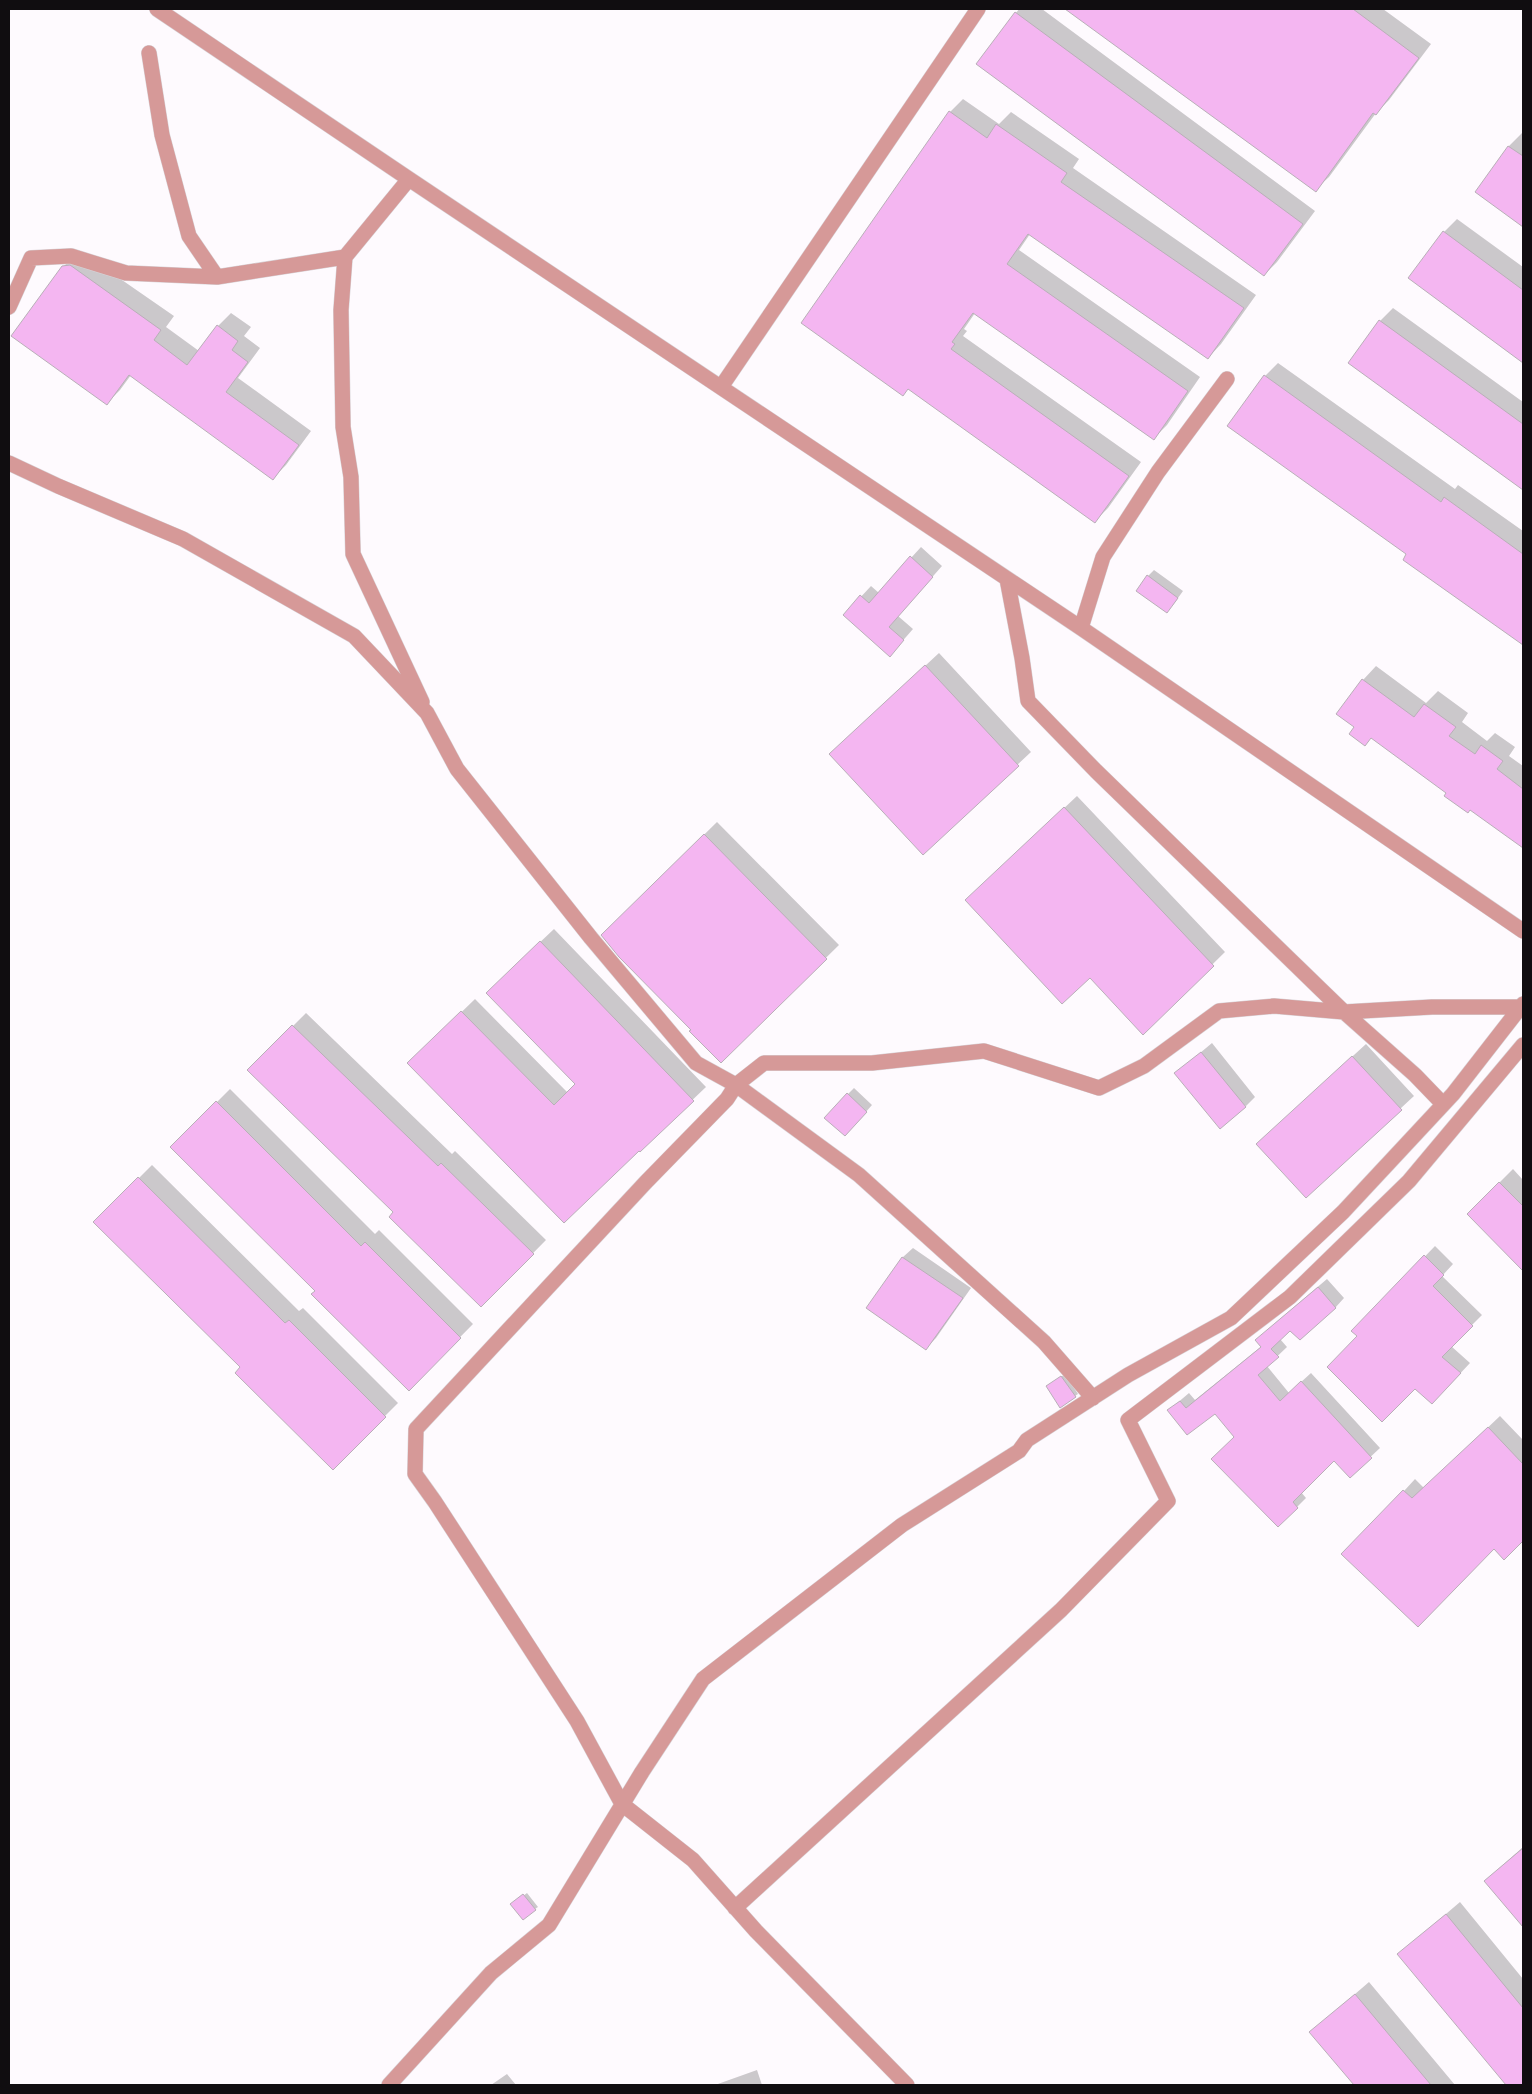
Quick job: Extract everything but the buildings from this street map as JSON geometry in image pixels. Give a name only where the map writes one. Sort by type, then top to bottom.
[{"type":"street","points":[[157,9],[409,180],[1081,628],[1523,931]]},
{"type":"street","points":[[721,387],[978,9]]},
{"type":"street","points":[[149,53],[162,135],[190,236],[217,277]]},
{"type":"street","points":[[409,180],[345,257],[341,310],[343,427],[351,477],[354,554],[427,713],[457,769],[591,938],[696,1063],[736,1085],[859,1175],[1044,1342],[1093,1398]]},
{"type":"street","points":[[9,307],[31,258],[71,256],[126,273],[217,277],[345,257]]},
{"type":"street","points":[[1081,628],[1103,557],[1158,472],[1228,378]]},
{"type":"street","points":[[9,464],[183,539],[354,636],[427,713]]},
{"type":"street","points":[[1007,579],[1028,701],[1096,771],[1344,1012],[1415,1075],[1443,1104]]},
{"type":"street","points":[[908,2085],[735,1908],[693,1860],[622,1804],[577,1721],[415,1474],[416,1429],[646,1182],[727,1099],[736,1085],[764,1063],[872,1063],[984,1051],[1099,1088],[1144,1066],[1219,1011],[1274,1006],[1344,1012],[1432,1007],[1522,1006]]},
{"type":"street","points":[[390,2085],[491,1973],[549,1925],[622,1804],[703,1679],[902,1525],[1019,1451],[1027,1440],[1128,1375],[1231,1318],[1343,1212],[1443,1104],[1522,1006]]},
{"type":"street","points":[[735,1908],[1061,1610],[1168,1501],[1128,1420],[1290,1297],[1409,1181],[1523,1045]]}]
